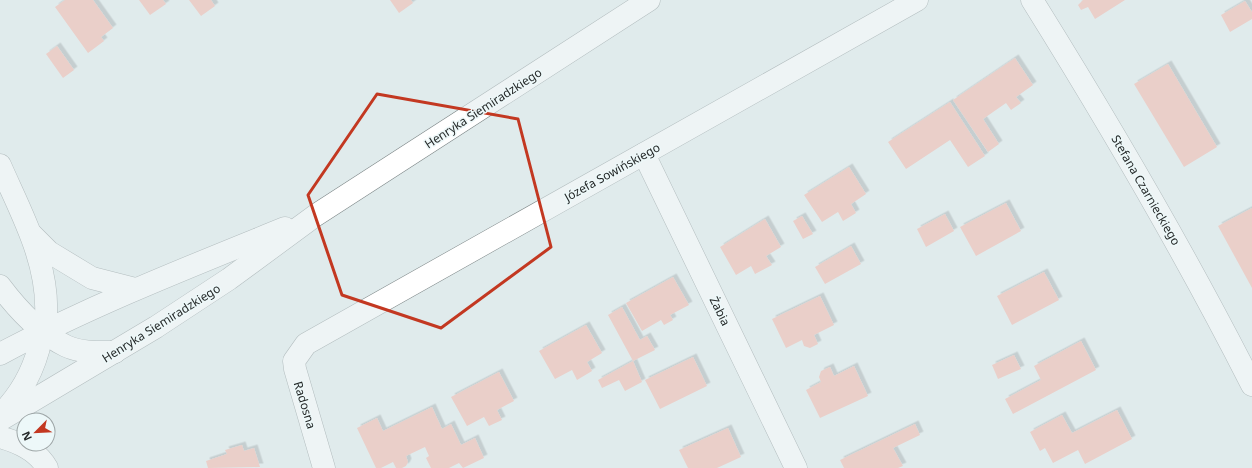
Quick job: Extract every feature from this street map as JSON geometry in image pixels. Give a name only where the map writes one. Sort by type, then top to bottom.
[{"type":"street","name":"Henryka Siemiradzkiego","points":[[0,420],[115,352],[229,280],[316,215],[649,0]]},
{"type":"street","name":"Józefa Sowińskiego","points":[[306,344],[917,0]]},
{"type":"street","name":"Stefana Czarnieckiego","points":[[1032,0],[1090,93],[1176,241],[1252,385]]},
{"type":"street","name":"Żabia","points":[[644,154],[796,468]]},
{"type":"street","points":[[0,165],[29,232],[44,279],[46,317],[34,366],[18,394],[0,415]]},
{"type":"street","name":"Henryka Siemiradzkiego","points":[[0,354],[43,331],[135,289],[316,215]]},
{"type":"street","points":[[29,232],[49,252],[92,278],[135,289]]},
{"type":"street","points":[[0,286],[27,320],[67,346],[93,352],[115,352]]},
{"type":"street","name":"Radosna","points":[[306,344],[294,361],[295,369],[324,468]]},
{"type":"street","points":[[0,438],[20,444],[33,452],[47,468]]},
{"type":"highlighted area","points":[[377,94],[518,119],[551,247],[441,328],[342,295],[308,195]]},
{"type":"building","points":[[65,0],[93,0],[113,28],[101,37],[104,41],[88,53],[55,7]]},
{"type":"building","points":[[139,0],[163,0],[166,4],[150,15]]},
{"type":"building","points":[[189,0],[211,0],[215,6],[201,16]]},
{"type":"building","points":[[390,0],[411,0],[413,3],[399,13]]},
{"type":"building","points":[[1083,0],[1125,0],[1095,19],[1088,7],[1081,10],[1078,5]]},
{"type":"building","points":[[1245,1],[1252,12],[1252,19],[1230,32],[1221,15]]},
{"type":"building","points":[[57,46],[74,70],[63,78],[46,54]]},
{"type":"building","points":[[1015,58],[1033,85],[1016,97],[1021,103],[1011,110],[1006,103],[983,119],[999,144],[988,152],[953,100]]},
{"type":"building","points":[[1168,64],[1217,147],[1184,167],[1134,84]]},
{"type":"building","points":[[950,102],[985,156],[968,167],[950,140],[906,169],[888,142]]},
{"type":"building","points":[[849,167],[866,194],[851,204],[856,213],[843,221],[838,212],[822,222],[804,195]]},
{"type":"building","points":[[1006,203],[1021,231],[976,256],[960,227]]},
{"type":"building","points":[[1252,208],[1252,288],[1218,226]]},
{"type":"building","points":[[945,214],[954,231],[926,247],[917,229]]},
{"type":"building","points":[[802,216],[813,234],[803,239],[793,221]]},
{"type":"building","points":[[765,219],[781,247],[766,256],[772,265],[755,274],[751,266],[736,275],[720,247]]},
{"type":"building","points":[[851,246],[861,264],[825,284],[815,267]]},
{"type":"building","points":[[1044,272],[1059,300],[1012,325],[997,296]]},
{"type":"building","points":[[673,277],[689,305],[670,315],[673,320],[664,325],[661,320],[642,331],[626,303]]},
{"type":"building","points":[[820,296],[834,325],[814,335],[818,344],[810,348],[804,346],[802,340],[786,348],[772,319]]},
{"type":"building","points":[[622,307],[640,340],[647,336],[655,350],[633,361],[608,315]]},
{"type":"building","points":[[586,325],[602,353],[587,362],[592,371],[577,380],[572,370],[555,379],[539,351]]},
{"type":"building","points":[[1081,341],[1096,370],[1013,414],[1005,399],[1041,380],[1034,366]]},
{"type":"building","points":[[1014,355],[1021,369],[998,379],[992,365]]},
{"type":"building","points":[[693,357],[707,386],[660,409],[645,380]]},
{"type":"building","points":[[633,361],[642,382],[625,391],[619,380],[602,388],[598,380]]},
{"type":"building","points":[[854,366],[868,396],[820,418],[806,390],[821,382],[819,377],[821,371],[830,367],[834,376]]},
{"type":"building","points":[[499,372],[514,401],[497,410],[502,420],[489,426],[484,417],[467,426],[451,397]]},
{"type":"building","points":[[432,407],[442,429],[451,424],[461,445],[475,438],[484,458],[463,468],[459,463],[449,468],[431,468],[426,458],[429,456],[425,447],[406,456],[408,462],[406,466],[402,468],[396,468],[393,462],[381,468],[376,468],[357,428],[377,418],[383,431]]},
{"type":"building","points":[[1117,410],[1132,439],[1085,464],[1078,450],[1053,463],[1045,448],[1040,451],[1030,432],[1062,415],[1072,433]]},
{"type":"building","points":[[915,424],[920,435],[893,448],[903,466],[898,468],[844,468],[840,460]]},
{"type":"building","points":[[728,428],[741,457],[717,468],[688,468],[679,450]]},
{"type":"building","points":[[242,445],[244,451],[254,448],[260,467],[208,468],[206,461],[227,454],[225,450]]}]
